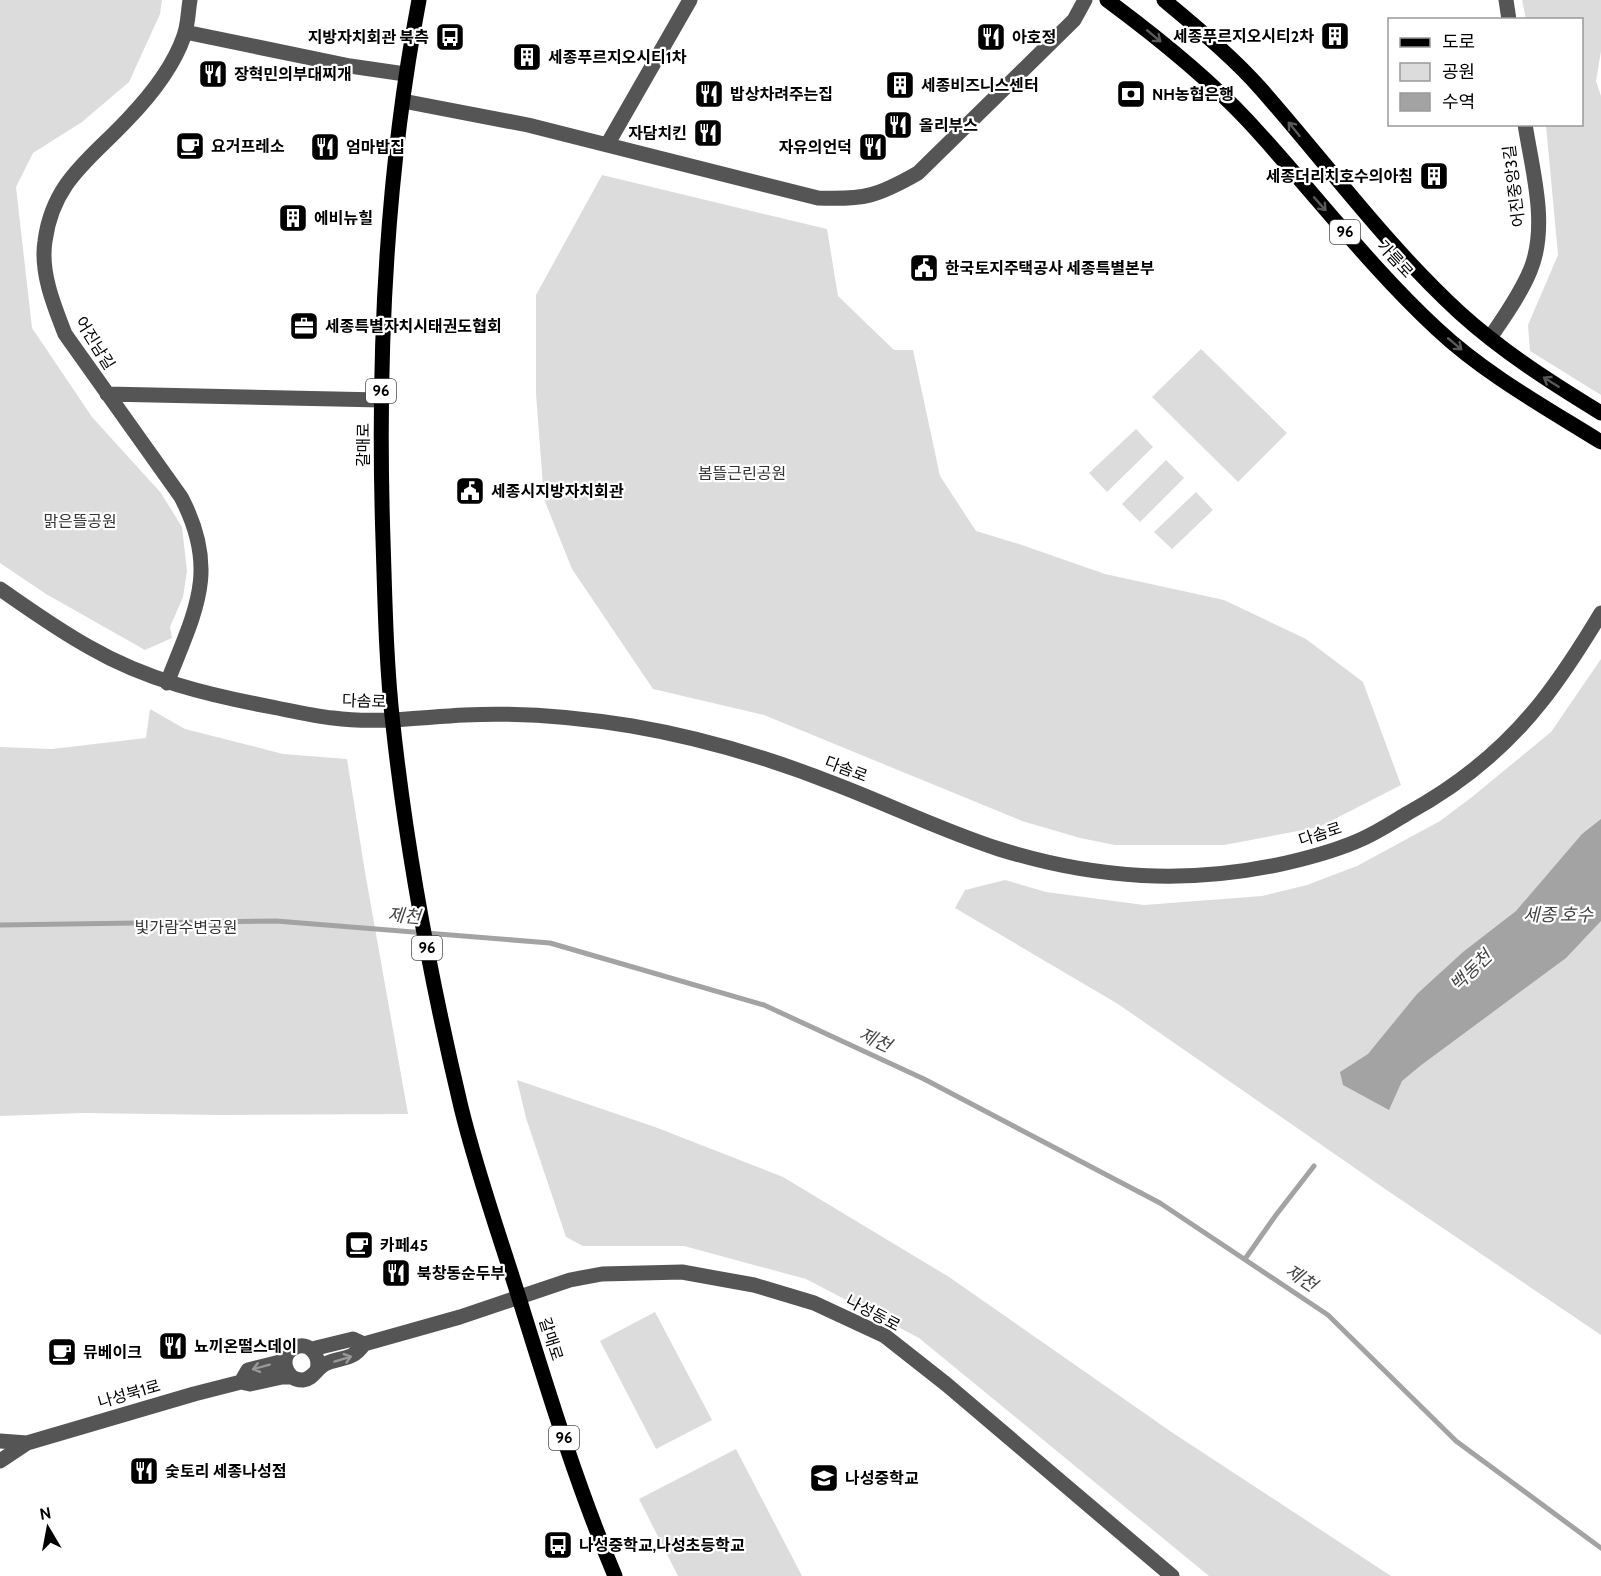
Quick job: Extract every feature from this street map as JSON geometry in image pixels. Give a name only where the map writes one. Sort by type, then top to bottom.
[{"type":"main road","name":"갈매로","points":[[419,0],[405,74],[388,235],[384,298],[381,400],[383,559],[392,720],[418,908],[462,1111],[519,1298],[588,1510],[615,1576]]},
{"type":"main road","name":"가름로","points":[[1107,0],[1200,74],[1247,121],[1387,278],[1437,329],[1479,364],[1601,442]]},
{"type":"main road","name":"가름로","points":[[1164,0],[1260,87],[1330,172],[1405,257],[1460,312],[1535,372],[1601,413]]},
{"type":"street","name":"어진남길","points":[[167,683],[199,598],[202,571],[199,541],[192,518],[181,497],[65,334],[55,308],[46,273],[44,243],[51,211],[64,186],[93,152],[127,121],[153,91],[172,63],[185,32],[190,0]]},
{"type":"street","points":[[607,144],[690,0]]},
{"type":"street","points":[[403,101],[528,125],[818,198],[866,197],[887,190],[918,173],[1074,20],[1085,0]]},
{"type":"street","points":[[1506,0],[1509,18]]},
{"type":"street","points":[[185,32],[350,66],[405,74]]},
{"type":"street","name":"어진중앙3길","points":[[1490,338],[1522,288],[1531,269],[1537,247],[1538,211],[1525,126]]},
{"type":"street","points":[[107,394],[381,400]]},
{"type":"street","name":"다솜로","points":[[0,589],[91,648],[167,683],[240,701],[334,719],[392,720],[525,713],[643,728],[711,743],[778,762],[997,848],[1093,872],[1151,877],[1214,875],[1265,868],[1312,857],[1361,840],[1439,796],[1465,778],[1503,743],[1541,702],[1573,658],[1601,613]]},
{"type":"street","name":"나성동로","points":[[519,1298],[570,1280],[602,1274],[682,1272],[754,1285],[814,1303],[885,1336],[946,1384],[1172,1576]]},
{"type":"street","points":[[364,1344],[357,1355],[325,1364],[309,1378],[298,1380],[292,1377],[285,1368],[288,1353],[297,1347],[312,1349],[353,1339],[364,1344],[519,1298]]},
{"type":"street","points":[[312,1349],[318,1358],[317,1370]]},
{"type":"street","name":"나성북1로","points":[[241,1382],[248,1370],[280,1362],[286,1358]]},
{"type":"street","name":"나성북1로","points":[[27,1443],[241,1382],[250,1384],[292,1377]]},
{"type":"street","points":[[0,1441],[27,1443]]},
{"type":"street","points":[[0,1461],[27,1443]]},
{"type":"green space","name":"맑은뜰공원","points":[[0,0],[162,0],[160,14],[129,82],[82,122],[33,153],[16,187],[32,328],[92,417],[161,493],[182,527],[187,571],[183,597],[170,627],[172,638],[145,650],[46,594],[0,563]]},
{"type":"green space","points":[[1522,0],[1601,0],[1601,51],[1596,81],[1601,96],[1601,395],[1530,351],[1528,325],[1558,255],[1546,126],[1583,126],[1583,18],[1526,18]]},
{"type":"green space","name":"봄뜰근린공원","points":[[602,175],[827,229],[838,296],[894,350],[913,350],[940,476],[976,531],[1105,574],[1224,600],[1306,639],[1363,682],[1401,785],[1319,827],[1224,845],[1115,845],[1080,838],[1022,821],[764,715],[653,689],[572,569],[544,499],[536,394],[536,295]]},
{"type":"green space","points":[[1201,349],[1287,433],[1238,482],[1152,397]]},
{"type":"green space","points":[[1136,429],[1153,447],[1107,492],[1089,473]]},
{"type":"green space","points":[[1166,460],[1184,478],[1140,522],[1122,504]]},
{"type":"green space","points":[[1196,492],[1213,510],[1172,549],[1154,532]]},
{"type":"green space","points":[[1601,659],[1601,1335],[1118,1004],[955,908],[965,890],[1005,880],[1046,892],[1144,905],[1262,896],[1307,885],[1357,866],[1440,821],[1551,732]]},
{"type":"green space","name":"빛가람수변공원","points":[[150,709],[185,729],[283,754],[347,759],[408,1114],[83,1113],[0,1116],[0,747],[52,749],[146,738]]},
{"type":"green space","points":[[517,1080],[655,1127],[783,1177],[949,1277],[1170,1431],[1391,1576],[1209,1576],[919,1338],[806,1279],[684,1246],[583,1246],[566,1237],[526,1118]]},
{"type":"green space","points":[[655,1312],[712,1420],[656,1449],[600,1341]]},
{"type":"green space","points":[[736,1449],[802,1576],[678,1576],[639,1499]]},
{"type":"water","name":"세종 호수","points":[[1601,819],[1601,921],[1566,958],[1402,1081],[1389,1110],[1343,1085],[1340,1072],[1368,1054],[1417,994],[1463,952],[1516,911],[1582,834]]},
{"type":"waterway","name":"제천","points":[[0,925],[276,921],[550,943],[764,1005],[924,1079],[1160,1203],[1328,1315],[1456,1441],[1601,1548]]},
{"type":"waterway","name":"백동천","points":[[1245,1259],[1314,1166]]},
{"type":"place","name":"세종푸르지오시티2차","points":[[1335,36]]},
{"type":"place","name":"지방자치회관 북측","points":[[450,37]]},
{"type":"place","name":"아호정","points":[[991,37]]},
{"type":"place","name":"세종푸르지오시티1차","points":[[527,57]]},
{"type":"place","name":"장혁민의부대찌개","points":[[213,74]]},
{"type":"place","name":"세종비즈니스센터","points":[[900,85]]},
{"type":"place","name":"밥상차려주는집","points":[[709,94]]},
{"type":"place","name":"NH농협은행","points":[[1131,94]]},
{"type":"place","name":"올리부스","points":[[898,125]]},
{"type":"place","name":"자담치킨","points":[[708,133]]},
{"type":"place","name":"요거프레소","points":[[190,146]]},
{"type":"place","name":"엄마밥집","points":[[325,147]]},
{"type":"place","name":"자유의언덕","points":[[873,147]]},
{"type":"place","name":"세종더리치호수의아침","points":[[1434,176]]},
{"type":"place","name":"에비뉴힐","points":[[293,218]]},
{"type":"place","name":"한국토지주택공사 세종특별본부","points":[[924,268]]},
{"type":"place","name":"세종특별자치시태권도협회","points":[[304,326]]},
{"type":"place","name":"세종시지방자치회관","points":[[470,491]]},
{"type":"place","name":"카페45","points":[[359,1245]]},
{"type":"place","name":"북창동순두부","points":[[396,1273]]},
{"type":"place","name":"뇨끼온떨스데이","points":[[173,1346]]},
{"type":"place","name":"뮤베이크","points":[[62,1352]]},
{"type":"place","name":"숯토리 세종나성점","points":[[144,1471]]},
{"type":"place","name":"나성중학교","points":[[824,1478]]},
{"type":"place","name":"나성중학교,나성초등학교","points":[[558,1545]]}]
